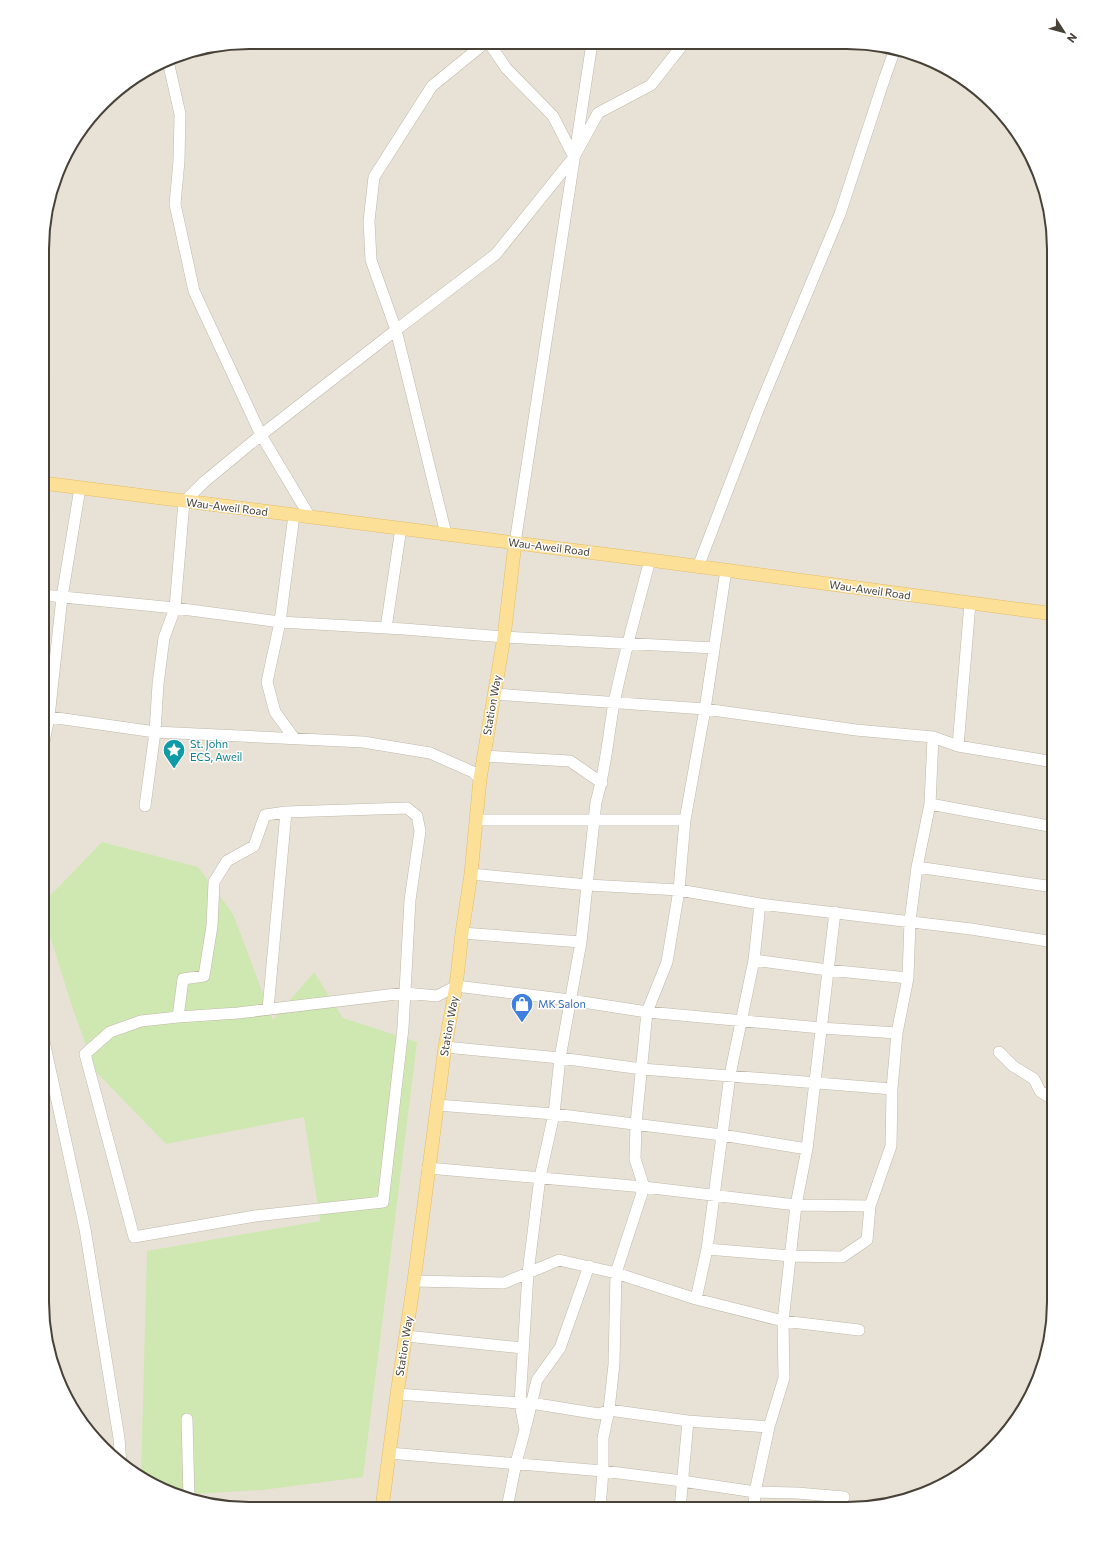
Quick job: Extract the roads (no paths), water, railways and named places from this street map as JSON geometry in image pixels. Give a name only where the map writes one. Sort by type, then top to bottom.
[{"type":"main road","name":"Wau-Aweil Road","points":[[49,484],[650,560],[1047,613]]},
{"type":"main road","name":"Station Way","points":[[383,1502],[396,1394],[414,1281],[445,1047],[456,986],[471,874],[480,779],[504,637],[515,543]]},
{"type":"street","points":[[446,534],[396,330],[371,260],[369,222],[374,177],[432,86],[478,49]]},
{"type":"street","points":[[493,49],[506,68],[553,116],[574,157]]},
{"type":"street","points":[[515,543],[591,49]]},
{"type":"street","points":[[146,806],[164,638],[175,608],[184,502],[204,482],[261,435],[496,254],[574,157],[598,113],[650,85],[679,49]]},
{"type":"street","points":[[698,567],[759,408],[840,214],[884,77],[893,55]]},
{"type":"street","points":[[169,65],[180,114],[179,161],[175,204],[194,290],[261,435],[310,517]]},
{"type":"street","points":[[49,694],[62,597],[80,488]]},
{"type":"street","points":[[294,515],[280,622],[267,682],[275,712],[294,738]]},
{"type":"street","points":[[386,628],[401,528]]},
{"type":"street","points":[[525,1430],[520,1403],[522,1348],[528,1273],[540,1177],[554,1114],[560,1058],[581,942],[596,802],[602,783],[614,703],[627,644],[650,560]]},
{"type":"street","points":[[600,1502],[603,1471],[603,1438],[609,1410],[614,1364],[616,1273],[644,1187],[636,1159],[636,1124],[647,1012],[667,962],[679,890],[685,820],[705,709],[726,570]]},
{"type":"street","points":[[49,596],[175,608],[280,622],[504,637],[714,648]]},
{"type":"street","points":[[958,746],[970,603]]},
{"type":"street","points":[[494,694],[705,709],[856,730],[933,737],[958,746],[1047,761]]},
{"type":"street","points":[[49,717],[155,732],[363,742],[430,753],[473,772],[480,779]]},
{"type":"street","points":[[707,1249],[791,1256],[842,1257],[867,1240],[870,1206],[891,1146],[892,1089],[897,1034],[908,978],[910,922],[917,867],[930,804],[933,737]]},
{"type":"street","points":[[484,756],[570,761],[602,783]]},
{"type":"street","points":[[930,804],[1047,826]]},
{"type":"street","points":[[178,1017],[183,979],[204,976],[212,926],[214,882],[227,861],[254,846],[265,815],[286,812],[407,808],[417,816],[420,831],[410,900],[405,993],[403,1028],[383,1202],[255,1216],[182,1230],[134,1237],[85,1054],[110,1032],[141,1021],[238,1013],[405,993],[437,996],[456,986],[570,1000],[647,1012],[897,1034]]},
{"type":"street","points":[[268,1009],[286,812]]},
{"type":"street","points":[[476,820],[685,820]]},
{"type":"street","points":[[917,867],[1047,885]]},
{"type":"street","points":[[471,874],[588,885],[679,890],[760,904],[971,928],[1047,941]]},
{"type":"street","points":[[696,1299],[707,1249],[730,1075],[740,1021],[754,960],[760,904]]},
{"type":"street","points":[[754,1502],[755,1492],[769,1427],[784,1378],[783,1321],[796,1205],[807,1148],[835,912]]},
{"type":"street","points":[[462,933],[581,942]]},
{"type":"street","points":[[754,960],[828,970],[908,978]]},
{"type":"street","points":[[445,1047],[560,1058],[642,1069],[892,1089]]},
{"type":"street","points":[[999,1052],[1013,1066],[1034,1079],[1040,1092],[1047,1096]]},
{"type":"street","points":[[49,1064],[85,1228],[121,1455]]},
{"type":"street","points":[[438,1105],[554,1114],[722,1135],[807,1148]]},
{"type":"street","points":[[428,1168],[644,1187],[796,1205],[870,1206]]},
{"type":"street","points":[[414,1281],[504,1283],[559,1260],[616,1273],[696,1299],[783,1321],[859,1330]]},
{"type":"street","points":[[508,1502],[516,1463],[537,1380],[560,1348],[589,1266]]},
{"type":"street","points":[[406,1336],[522,1348]]},
{"type":"street","points":[[396,1394],[531,1403],[599,1414],[609,1410],[688,1421],[769,1427]]},
{"type":"street","points":[[188,1419],[189,1493]]},
{"type":"street","points":[[680,1502],[688,1421]]},
{"type":"street","points":[[388,1453],[603,1471],[755,1492],[797,1493],[844,1497]]},
{"type":"place","name":"St. John ECS, Aweil","points":[[174,770]]},
{"type":"place","name":"MK Salon","points":[[522,1024]]}]
